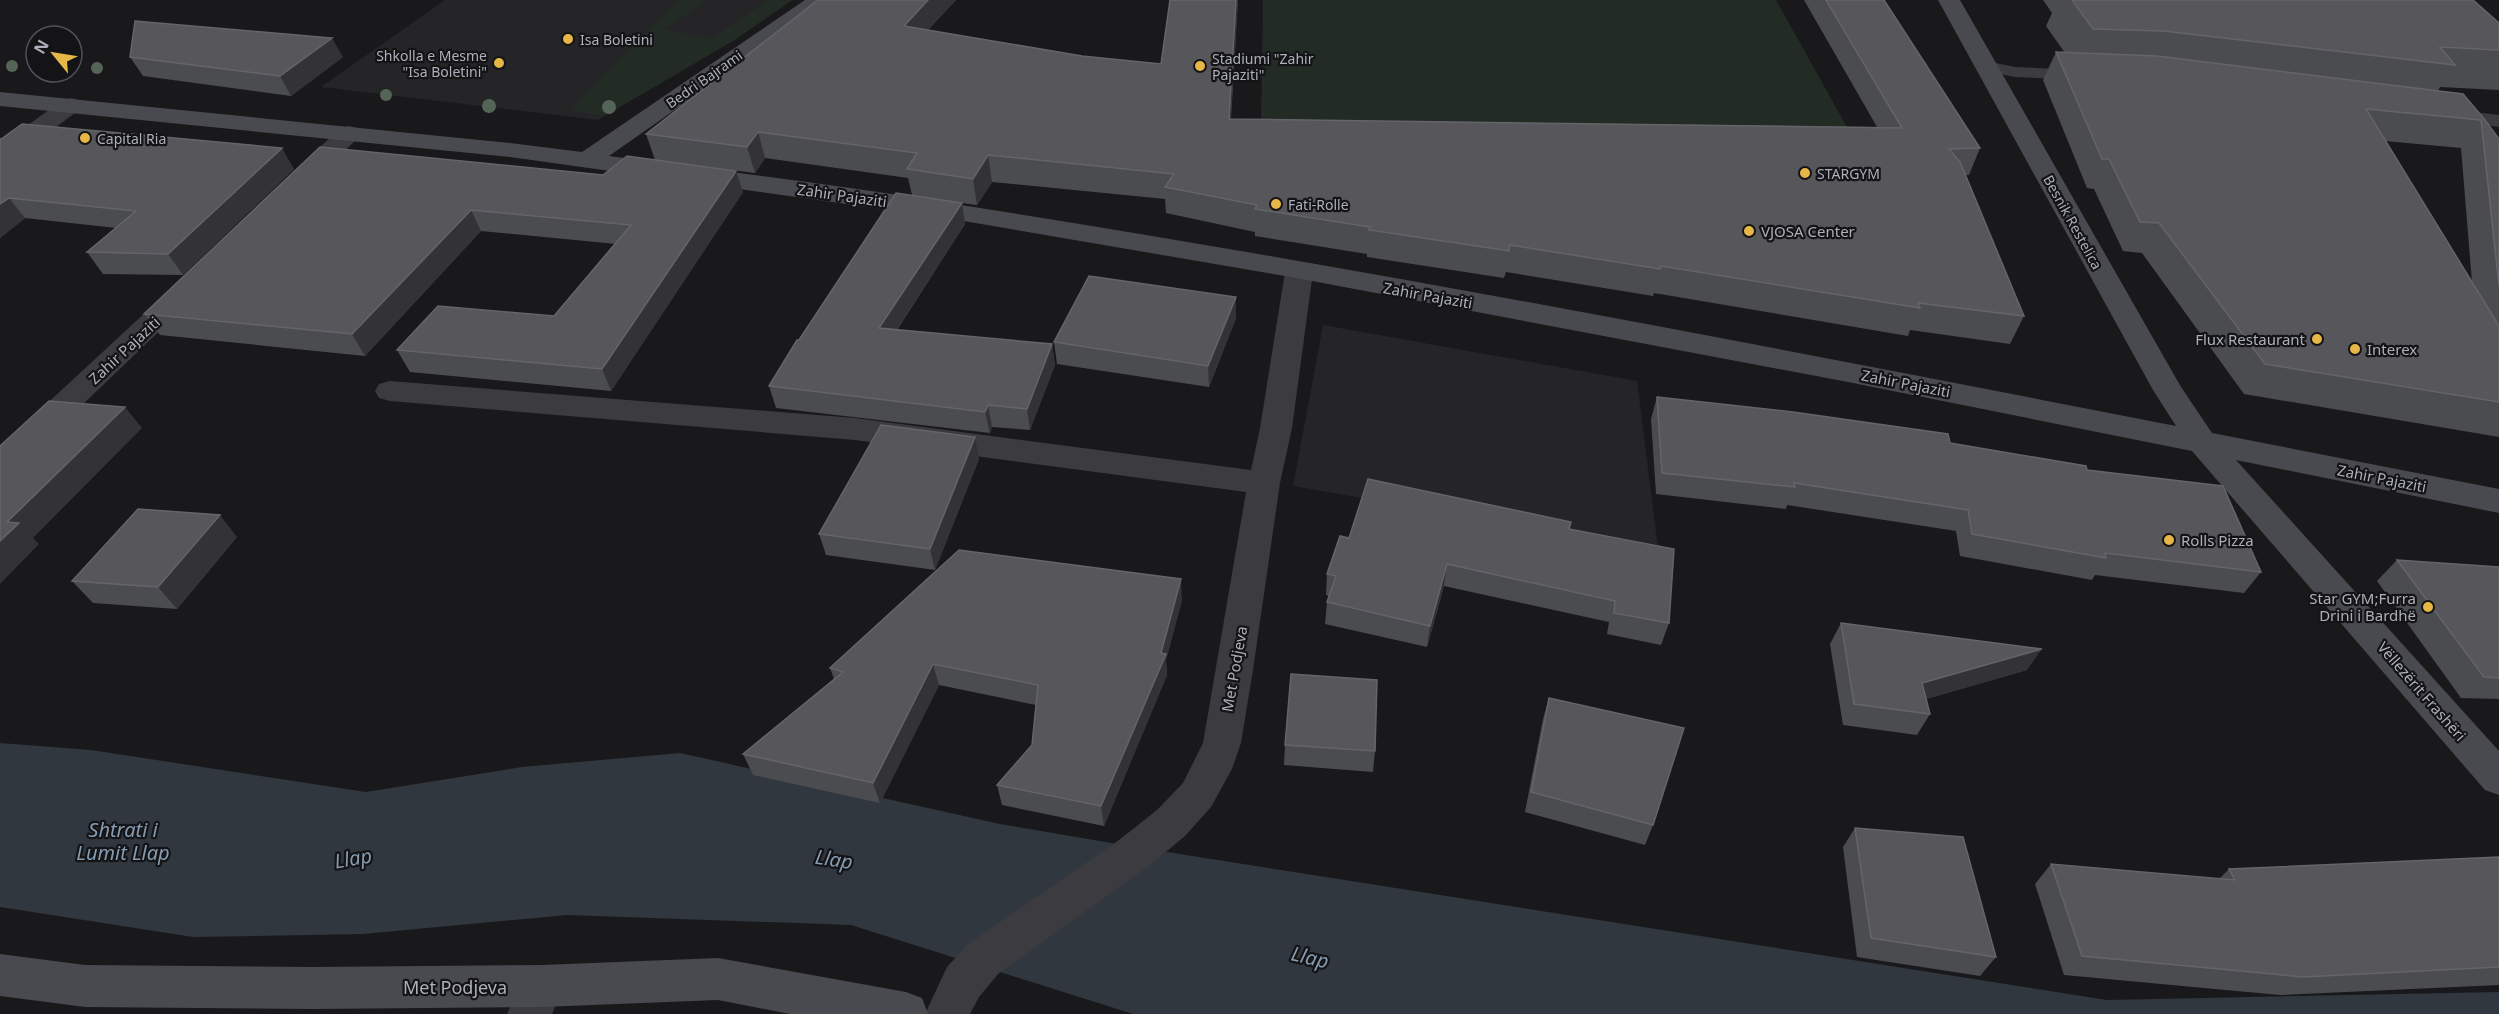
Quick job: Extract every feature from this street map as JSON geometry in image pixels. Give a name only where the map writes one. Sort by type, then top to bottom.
[{"type":"main road","name":"Bedri Bajrami","points":[[589,159],[819,0]]},
{"type":"main road","name":"Besnik Restelica","points":[[1949,0],[2168,390],[2202,442]]},
{"type":"main road","name":"Zahir Pajaziti","points":[[0,99],[589,159],[940,209],[1848,372],[2499,501]]},
{"type":"main road","name":"Vëllezërit Frashëri","points":[[2202,442],[2499,778]]},
{"type":"main road","name":"Met Podjeva","points":[[0,975],[85,986],[536,1000],[718,979],[906,1014]]},
{"type":"street","points":[[0,157],[71,105]]},
{"type":"street","points":[[280,200],[350,133]]},
{"type":"street","name":"Met Podjeva","points":[[948,1014],[963,982],[982,959],[1134,853],[1171,823],[1197,795],[1212,770],[1222,743],[1264,483],[1276,428],[1299,272]]},
{"type":"street","name":"Zahir Pajaziti","points":[[0,465],[203,274]]},
{"type":"street","points":[[390,392],[855,429],[1264,483]]},
{"type":"lane","points":[[1986,66],[2015,72],[2096,75]]},
{"type":"lane","points":[[2431,113],[2499,121]]},
{"type":"shaded area","points":[[445,0],[793,0],[733,41],[598,120],[321,87]]},
{"type":"shaded area","points":[[678,0],[708,0],[664,29],[711,39],[769,0],[792,0],[733,41],[604,116],[570,110]]},
{"type":"shaded area","points":[[1263,0],[1776,0],[1852,136],[1261,132]]},
{"type":"shaded area","points":[[1323,325],[1637,381],[1658,549],[1293,486]]},
{"type":"water","name":"Shtrati i Lumit Llap","points":[[0,743],[91,750],[366,792],[522,767],[680,753],[1000,824],[2107,1000],[2499,992],[2499,1014],[1133,1014],[851,925],[567,915],[363,934],[193,937],[0,907]]},
{"type":"building","points":[[818,0],[928,0],[904,26],[1082,56],[1161,64],[1170,0],[1236,0],[1229,119],[1902,128],[1826,0],[1884,0],[1980,148],[1949,149],[1960,162],[2024,316],[1918,303],[1920,308],[1661,266],[1660,269],[1510,245],[1509,251],[1369,230],[1370,227],[1255,209],[1257,205],[1165,187],[1174,174],[988,155],[973,179],[907,169],[917,153],[758,132],[747,147],[646,134]]},
{"type":"building","points":[[2072,0],[2473,0],[2499,23],[2499,50],[2440,47],[2455,65],[2163,31],[2093,29]]},
{"type":"building","points":[[135,21],[332,38],[280,76],[130,57]]},
{"type":"building","points":[[2056,52],[2157,56],[2463,94],[2499,139],[2499,286],[2481,120],[2366,109],[2499,326],[2499,402],[2265,364],[2159,223],[2140,222],[2109,159],[2102,159]]},
{"type":"building","points":[[22,124],[282,148],[168,254],[87,252],[136,211],[9,198],[0,204],[0,140]]},
{"type":"building","points":[[320,147],[603,175],[627,156],[736,171],[602,369],[397,350],[438,306],[554,316],[631,225],[471,210],[352,334],[144,314]]},
{"type":"building","points":[[896,193],[962,203],[879,328],[1052,344],[1027,409],[988,405],[985,412],[769,386],[797,340]]},
{"type":"building","points":[[1089,276],[1236,297],[1208,366],[1054,342]]},
{"type":"building","points":[[1657,397],[1793,412],[1948,434],[1950,443],[2086,466],[2087,470],[2223,486],[2261,572],[2105,553],[2106,558],[1972,534],[1968,510],[1794,483],[1795,487],[1662,473]]},
{"type":"building","points":[[49,401],[125,407],[7,522],[19,523],[0,541],[0,446]]},
{"type":"building","points":[[881,425],[975,437],[930,549],[819,534]]},
{"type":"building","points":[[1368,479],[1571,522],[1569,529],[1674,549],[1669,623],[1614,613],[1615,601],[1447,564],[1430,626],[1327,602],[1336,576],[1327,574],[1340,536],[1349,538]]},
{"type":"building","points":[[138,509],[220,515],[158,587],[72,581]]},
{"type":"building","points":[[959,550],[1181,579],[1161,653],[1166,654],[1101,806],[997,785],[1032,745],[1038,685],[933,664],[873,783],[743,754],[843,672],[830,668]]},
{"type":"building","points":[[2397,560],[2499,567],[2499,678],[2484,677]]},
{"type":"building","points":[[1841,623],[2042,649],[1922,683],[1930,714],[1854,704]]},
{"type":"building","points":[[1291,674],[1377,680],[1375,751],[1285,745]]},
{"type":"building","points":[[1549,698],[1684,728],[1653,825],[1531,792]]},
{"type":"building","points":[[1855,828],[1963,837],[1996,957],[1871,938]]},
{"type":"building","points":[[2499,857],[2499,967],[2303,977],[2082,956],[2051,864],[2235,880],[2229,869]]},
{"type":"place","name":"Isa Boletini","points":[[568,39]]},
{"type":"place","name":"Shkolla e Mesme \"Isa Boletini\"","points":[[499,63]]},
{"type":"place","name":"Stadiumi \"Zahir Pajaziti\"","points":[[1200,66]]},
{"type":"place","name":"Capital Ria","points":[[85,138]]},
{"type":"place","name":"STARGYM","points":[[1805,173]]},
{"type":"place","name":"Fati-Rolle","points":[[1276,204]]},
{"type":"place","name":"VJOSA Center","points":[[1749,231]]},
{"type":"place","name":"Flux Restaurant","points":[[2317,339]]},
{"type":"place","name":"Interex","points":[[2355,349]]},
{"type":"place","name":"Rolls Pizza","points":[[2169,540]]},
{"type":"place","name":"Star GYM;Furra Drini i Bardhë","points":[[2428,607]]},
{"type":"water label","name":"Llap","points":[[353,858]]},
{"type":"water label","name":"Llap","points":[[834,859]]},
{"type":"water label","name":"Llap","points":[[1310,957]]}]
